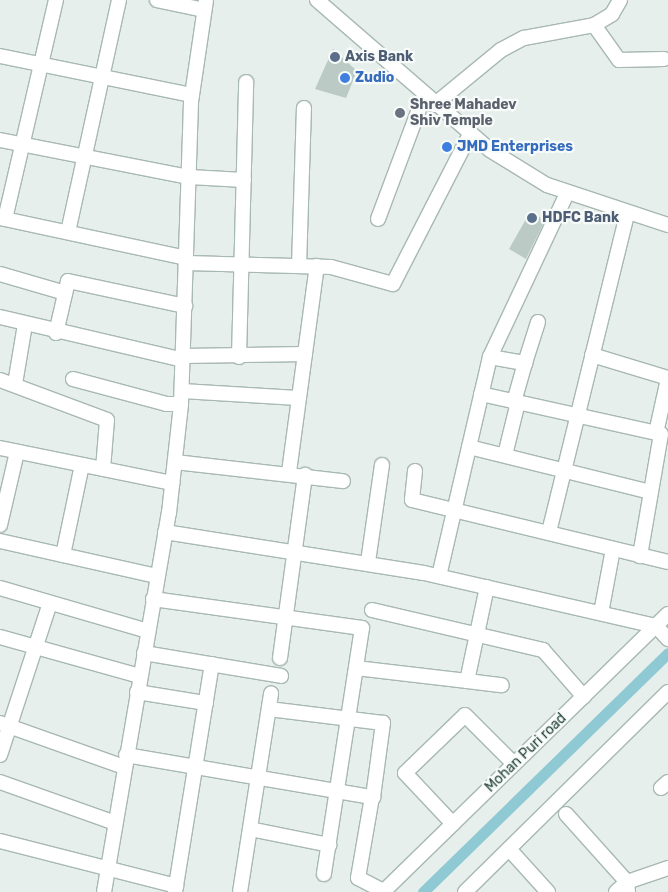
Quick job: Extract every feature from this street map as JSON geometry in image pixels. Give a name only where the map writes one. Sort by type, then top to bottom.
[{"type":"street","points":[[56,0],[43,65],[3,218],[186,260],[317,266],[393,284],[470,134]]},
{"type":"street","points":[[68,232],[87,158],[119,0]]},
{"type":"street","points":[[104,892],[165,532],[182,398],[192,96],[205,5],[157,0]]},
{"type":"street","points":[[316,0],[470,134],[539,180],[567,193],[627,215],[668,225]]},
{"type":"street","points":[[378,219],[429,100],[501,50],[524,38],[594,25],[612,14],[620,0]]},
{"type":"street","points":[[594,25],[619,60],[664,59]]},
{"type":"street","points":[[0,56],[192,96]]},
{"type":"street","points":[[239,358],[246,82]]},
{"type":"street","points":[[299,266],[304,108]]},
{"type":"street","points":[[0,140],[189,176],[244,180]]},
{"type":"street","points":[[439,576],[490,357],[567,193]]},
{"type":"street","points":[[549,532],[627,215]]},
{"type":"street","points":[[289,472],[317,266]]},
{"type":"street","points":[[0,274],[65,293]]},
{"type":"street","points":[[56,332],[68,281],[184,306]]},
{"type":"street","points":[[0,317],[56,332],[183,358],[239,358],[305,354]]},
{"type":"street","points":[[505,455],[525,363],[538,322]]},
{"type":"street","points":[[15,384],[25,324]]},
{"type":"street","points":[[592,355],[668,378],[656,434]]},
{"type":"street","points":[[490,357],[525,363]]},
{"type":"street","points":[[0,380],[15,384],[107,420],[103,469]]},
{"type":"street","points":[[73,380],[166,404],[182,398],[298,398]]},
{"type":"street","points":[[481,394],[661,434],[640,556]]},
{"type":"street","points":[[468,447],[564,469],[651,492]]},
{"type":"street","points":[[0,448],[172,483]]},
{"type":"street","points":[[0,525],[17,452]]},
{"type":"street","points":[[175,462],[289,472],[343,481]]},
{"type":"street","points":[[63,555],[82,465]]},
{"type":"street","points":[[368,562],[382,465]]},
{"type":"street","points":[[415,471],[412,500],[454,508],[668,562]]},
{"type":"street","points":[[280,658],[305,475]]},
{"type":"street","points":[[165,532],[296,550],[439,576],[656,626],[668,639]]},
{"type":"street","points":[[0,541],[157,576]]},
{"type":"street","points":[[600,613],[614,549]]},
{"type":"street","points":[[467,681],[487,587]]},
{"type":"street","points":[[0,588],[148,631]]},
{"type":"street","points":[[153,598],[362,628],[339,790],[324,874]]},
{"type":"street","points":[[0,755],[5,725],[36,647],[50,603]]},
{"type":"street","points":[[372,610],[543,650],[584,697]]},
{"type":"street","name":"Mohan Puri road","points":[[384,892],[668,614]]},
{"type":"street","points":[[0,637],[140,676]]},
{"type":"street","points":[[144,653],[282,676]]},
{"type":"street","points":[[0,841],[107,872],[175,889],[212,664]]},
{"type":"street","points":[[356,668],[502,685]]},
{"type":"street","points":[[137,692],[206,703]]},
{"type":"street","points":[[465,892],[668,692]]},
{"type":"street","points":[[240,892],[271,693]]},
{"type":"street","points":[[269,709],[383,723],[358,878],[384,892]]},
{"type":"street","points":[[453,824],[405,773],[466,716],[514,764]]},
{"type":"street","points":[[5,725],[125,761],[258,778],[372,797]]},
{"type":"street","points":[[0,782],[115,823]]},
{"type":"street","points":[[566,814],[628,887]]},
{"type":"street","points":[[250,828],[329,845]]},
{"type":"street","points":[[509,849],[548,892]]},
{"type":"street","points":[[616,892],[668,868]]},
{"type":"building","points":[[333,49],[357,71],[346,98],[315,89]]},
{"type":"building","points":[[530,212],[545,220],[526,259],[509,249]]},
{"type":"waterway","points":[[423,892],[668,653]]},
{"type":"place","name":"Axis Bank","points":[[335,57]]},
{"type":"place","name":"Zudio","points":[[345,78]]},
{"type":"place","name":"Shree Mahadev Shiv Temple","points":[[400,113]]},
{"type":"place","name":"JMD Enterprises","points":[[447,147]]},
{"type":"place","name":"HDFC Bank","points":[[532,218]]}]
